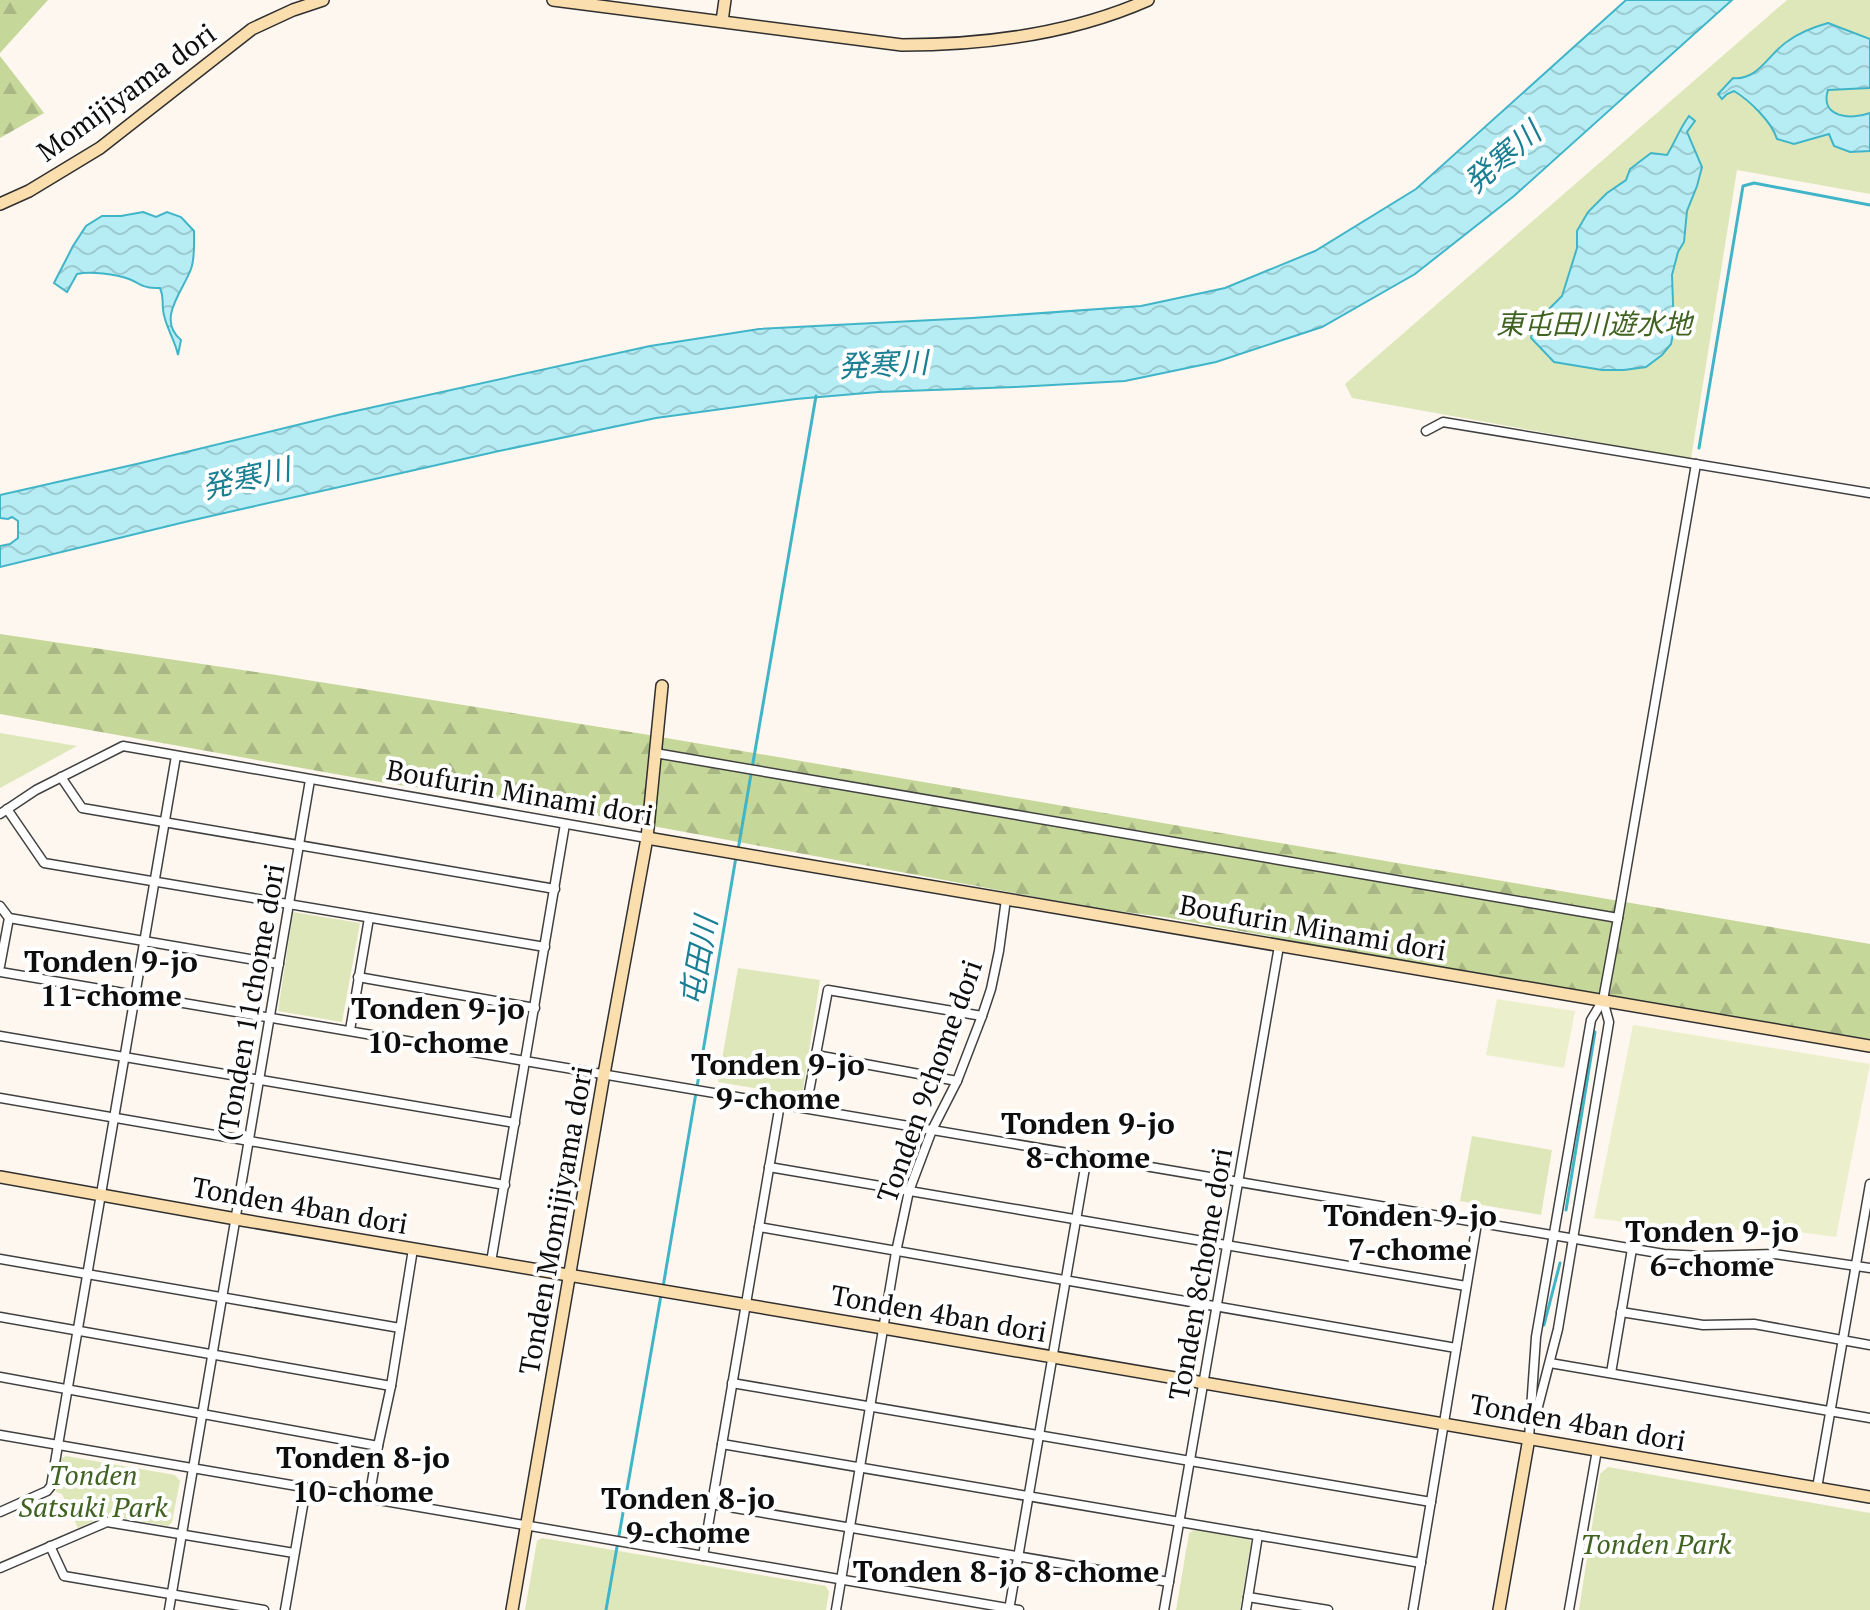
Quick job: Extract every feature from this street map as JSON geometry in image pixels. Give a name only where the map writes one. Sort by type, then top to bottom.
[{"type":"street","name":"Momijiyama dori","points":[[0,204],[29,191],[100,148],[252,29],[323,0]]},
{"type":"street","points":[[553,0],[902,45],[953,45],[1019,37],[1077,25],[1148,0]]},
{"type":"street","points":[[722,21],[725,0]]},
{"type":"street","points":[[1426,431],[1443,422],[1870,493]]},
{"type":"street","points":[[1529,1438],[1536,1337],[1591,1020],[1603,1000],[1696,464]]},
{"type":"street","name":"Tonden Momijiyama dori","points":[[512,1610],[647,838],[662,686]]},
{"type":"street","name":"Boufurin Minami dori","points":[[4,811],[36,790],[123,746],[1870,1046]]},
{"type":"street","points":[[655,753],[1618,918]]},
{"type":"street","points":[[0,1512],[47,1491],[51,1486],[176,756]]},
{"type":"street","points":[[61,777],[82,808],[555,889]]},
{"type":"street","name":"(Tonden 11chome dori","points":[[169,1610],[310,780]]},
{"type":"street","points":[[4,811],[44,863],[545,947]]},
{"type":"street","points":[[491,1262],[565,824]]},
{"type":"street","name":"Tonden 9chome dori","points":[[836,1610],[909,1191],[932,1130],[957,1081],[991,989],[1006,899]]},
{"type":"street","points":[[0,906],[9,918],[279,964]]},
{"type":"street","points":[[9,918],[0,969],[1632,1249],[1703,1256],[1775,1254],[1870,1268]]},
{"type":"street","points":[[350,1030],[369,918]]},
{"type":"street","name":"Tonden 8chome dori","points":[[1164,1610],[1279,946]]},
{"type":"street","points":[[358,977],[535,1008]]},
{"type":"street","points":[[806,1108],[828,990],[982,1016]]},
{"type":"street","points":[[1499,1610],[1529,1438],[1558,1329],[1574,1239],[1609,1022],[1603,1000]]},
{"type":"street","points":[[0,1036],[515,1123]]},
{"type":"street","points":[[816,1055],[957,1081]]},
{"type":"street","points":[[0,1098],[505,1185]]},
{"type":"street","points":[[703,1556],[780,1104]]},
{"type":"street","points":[[1009,1609],[1087,1156]]},
{"type":"street","points":[[769,1167],[1466,1286]]},
{"type":"street","name":"Tonden 4ban dori","points":[[0,1177],[1870,1497]]},
{"type":"street","points":[[1817,1488],[1870,1184]]},
{"type":"street","points":[[1413,1610],[1477,1223]]},
{"type":"street","points":[[759,1227],[1456,1348]]},
{"type":"street","points":[[369,1499],[413,1249]]},
{"type":"street","points":[[1611,1373],[1632,1249]]},
{"type":"street","points":[[0,1259],[400,1328]]},
{"type":"street","points":[[1621,1312],[1703,1325],[1754,1324],[1870,1345]]},
{"type":"street","points":[[0,1317],[391,1386]]},
{"type":"street","points":[[1550,1363],[1870,1418]]},
{"type":"street","points":[[0,1377],[378,1446]]},
{"type":"street","points":[[732,1383],[1431,1502]]},
{"type":"street","points":[[0,1435],[1019,1610]]},
{"type":"street","points":[[722,1444],[1421,1563]]},
{"type":"street","points":[[1569,1610],[1597,1450]]},
{"type":"street","points":[[285,1610],[306,1488]]},
{"type":"street","points":[[711,1504],[1169,1582]]},
{"type":"street","points":[[0,1568],[107,1522],[294,1553]]},
{"type":"street","points":[[1246,1610],[1258,1535]]},
{"type":"street","points":[[50,1546],[64,1576],[264,1610]]},
{"type":"street","points":[[1248,1597],[1328,1610]]},
{"type":"green space","points":[[0,0],[48,0],[0,53]]},
{"type":"green space","name":"東屯田川遊水地","points":[[1787,0],[1870,0],[1870,194],[1737,170],[1691,459],[1352,398],[1345,384]]},
{"type":"green space","points":[[0,56],[44,113],[0,138]]},
{"type":"green space","points":[[0,634],[643,734],[1870,944],[1870,1042],[1164,917],[1094,908],[513,800],[391,784],[0,714]]},
{"type":"green space","points":[[0,733],[77,746],[0,788]]},
{"type":"green space","points":[[293,912],[360,923],[342,1022],[278,1011]]},
{"type":"green space","points":[[738,968],[820,980],[802,1096],[718,1082]]},
{"type":"green space","points":[[1497,999],[1575,1011],[1564,1068],[1486,1055]]},
{"type":"green space","points":[[1633,1025],[1870,1064],[1836,1237],[1777,1229],[1689,1231],[1594,1218]]},
{"type":"green space","points":[[1472,1136],[1552,1150],[1541,1215],[1460,1201]]},
{"type":"green space","name":"Tonden Satsuki Park","points":[[66,1456],[175,1475],[180,1481],[172,1522],[168,1526],[107,1515],[78,1528],[62,1494],[56,1492],[60,1459]]},
{"type":"green space","name":"Tonden Park","points":[[1608,1467],[1870,1513],[1870,1610],[1579,1610],[1600,1474]]},
{"type":"green space","points":[[1194,1530],[1249,1539],[1251,1543],[1240,1610],[1176,1610],[1189,1533]]},
{"type":"green space","points":[[542,1538],[826,1586],[829,1592],[826,1610],[525,1610],[537,1541]]},
{"type":"water","name":"発寒川","points":[[1626,0],[1732,0],[1514,196],[1415,274],[1322,327],[1216,362],[1125,381],[878,392],[796,399],[656,418],[189,521],[0,567],[0,546],[18,538],[18,521],[12,517],[0,518],[0,495],[342,414],[650,346],[759,329],[1141,306],[1225,288],[1315,251],[1416,189]]},
{"type":"water","points":[[1828,23],[1870,39],[1870,88],[1828,90],[1826,99],[1828,106],[1839,115],[1870,113],[1870,151],[1850,152],[1834,146],[1829,134],[1794,144],[1777,139],[1765,119],[1740,95],[1734,91],[1722,99],[1718,94],[1733,78],[1742,78],[1756,71],[1793,38]]},
{"type":"water","points":[[1689,116],[1695,121],[1687,132],[1702,167],[1687,211],[1684,242],[1672,275],[1674,329],[1671,344],[1646,367],[1602,370],[1554,362],[1531,338],[1533,325],[1562,296],[1577,248],[1577,231],[1588,212],[1626,180],[1630,169],[1651,153],[1667,155]]},
{"type":"water","points":[[143,212],[156,217],[167,212],[181,217],[194,231],[192,265],[171,314],[174,332],[181,340],[178,355],[165,321],[160,288],[96,273],[77,274],[67,292],[54,283],[86,226],[102,216]]},
{"type":"waterway","points":[[1699,448],[1743,186],[1754,183],[1870,205]]},
{"type":"waterway","name":"屯田川","points":[[738,850],[816,396]]},
{"type":"waterway","name":"屯田川","points":[[663,1287],[736,857]]},
{"type":"waterway","points":[[1566,1210],[1595,1032]]},
{"type":"waterway","points":[[1544,1325],[1560,1263]]},
{"type":"waterway","name":"屯田川","points":[[606,1610],[661,1295]]},
{"type":"district","name":"Tonden 9-jo 11-chome","points":[[111,978]]},
{"type":"district","name":"Tonden 9-jo 10-chome","points":[[438,1025]]},
{"type":"district","name":"Tonden 9-jo 9-chome","points":[[778,1081]]},
{"type":"district","name":"Tonden 9-jo 8-chome","points":[[1088,1140]]},
{"type":"district","name":"Tonden 9-jo 7-chome","points":[[1410,1232]]},
{"type":"district","name":"Tonden 9-jo 6-chome","points":[[1712,1248]]},
{"type":"district","name":"Tonden 8-jo 10-chome","points":[[363,1474]]},
{"type":"district","name":"Tonden 8-jo 9-chome","points":[[688,1515]]},
{"type":"district","name":"Tonden 8-jo 8-chome","points":[[1006,1571]]}]
